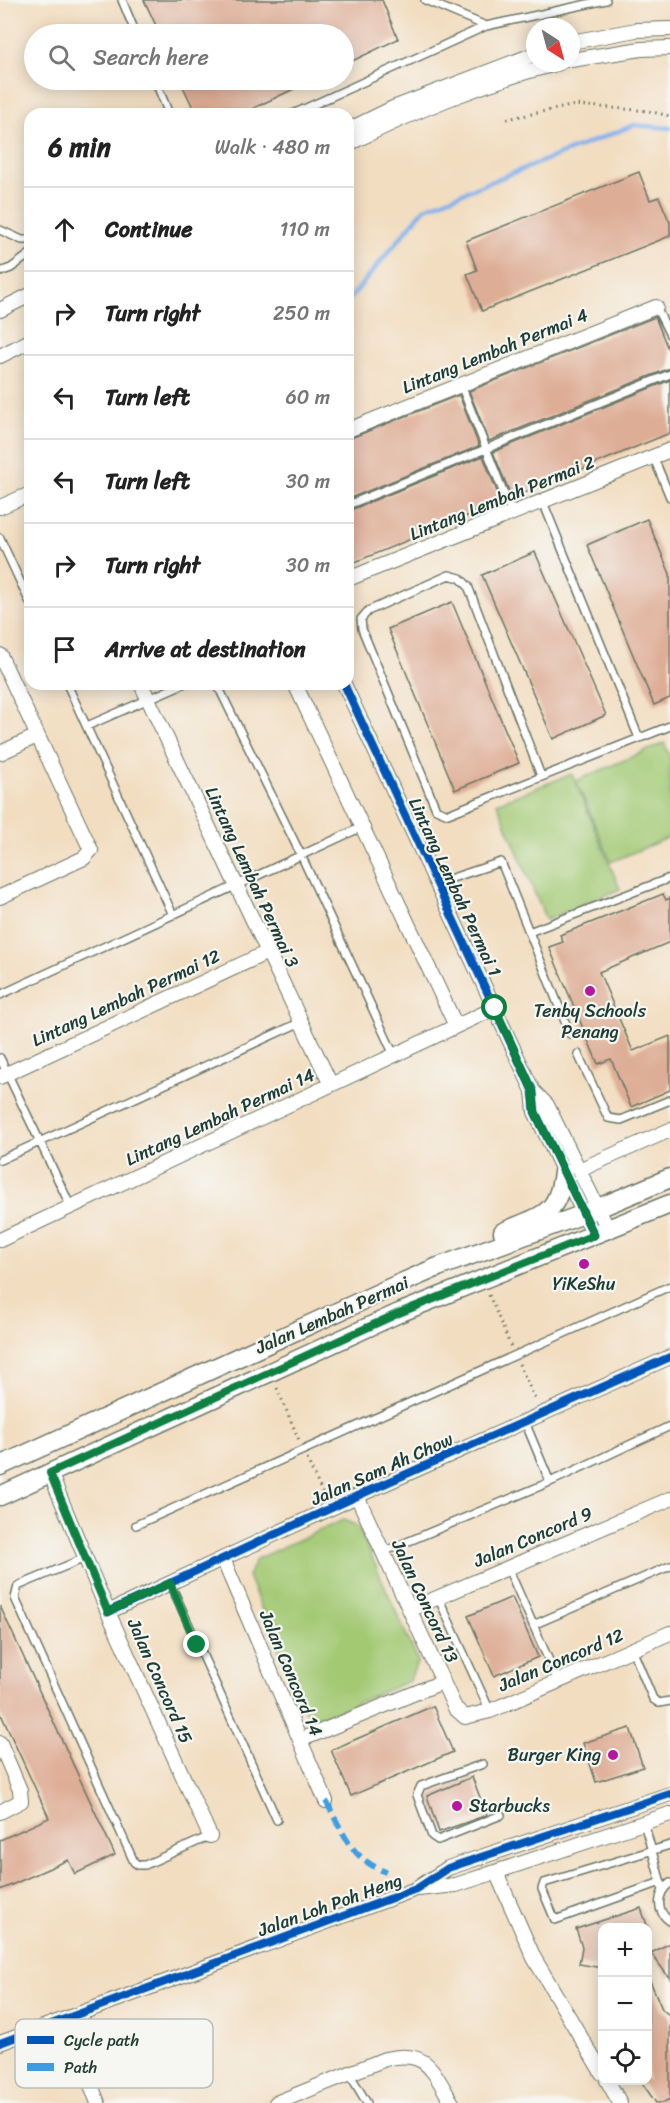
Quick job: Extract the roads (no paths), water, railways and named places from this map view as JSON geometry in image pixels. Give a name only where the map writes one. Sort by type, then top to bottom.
[{"type":"main road","points":[[438,1267],[484,1240],[552,1207],[571,1171]]},
{"type":"main road","name":"Jalan Lembah Permai","points":[[0,1466],[438,1267],[591,1211],[670,1178]]},
{"type":"main road","name":"Jalan Lembah Permai","points":[[0,1496],[399,1313],[670,1204]]},
{"type":"street","points":[[580,40],[636,30],[670,29]]},
{"type":"street","points":[[580,59],[641,49],[670,48]]},
{"type":"street","points":[[354,127],[393,108],[526,57]]},
{"type":"street","points":[[354,141],[394,121],[501,78],[526,72]]},
{"type":"street","points":[[0,310],[24,298]]},
{"type":"street","name":"Lintang Lembah Permai 4","points":[[354,428],[656,307]]},
{"type":"street","points":[[0,356],[24,344]]},
{"type":"street","name":"Lintang Lembah Permai 2","points":[[354,577],[670,450]]},
{"type":"street","points":[[0,507],[24,497]]},
{"type":"street","points":[[0,655],[91,850],[84,858],[0,897]]},
{"type":"street","name":"Lintang Lembah Permai 3","points":[[144,690],[331,1085]]},
{"type":"street","points":[[298,690],[456,1026]]},
{"type":"street","name":"Lintang Lembah Permai 1","points":[[347,690],[533,1091],[535,1112],[571,1171],[601,1232]]},
{"type":"street","points":[[0,753],[37,736]]},
{"type":"street","name":"Lintang Lembah Permai 12","points":[[4,1075],[268,952]]},
{"type":"street","name":"Lintang Lembah Permai 14","points":[[0,1240],[495,1008]]},
{"type":"street","points":[[571,1171],[670,1130]]},
{"type":"street","name":"Jalan Sam Ah Chow","points":[[108,1612],[357,1496],[670,1358]]},
{"type":"street","name":"Jalan Concord 15","points":[[50,1473],[108,1612],[210,1836]]},
{"type":"street","name":"Jalan Concord 13","points":[[357,1496],[411,1609],[442,1682],[455,1708],[465,1717]]},
{"type":"street","name":"Jalan Concord 9","points":[[411,1609],[670,1499]]},
{"type":"street","name":"Jalan Concord 14","points":[[223,1559],[326,1801]]},
{"type":"street","name":"Jalan Concord 12","points":[[465,1717],[490,1711],[670,1633]]},
{"type":"street","points":[[300,1740],[442,1682]]},
{"type":"street","points":[[0,1743],[20,1790],[21,1801],[0,1812]]},
{"type":"street","name":"Jalan Loh Poh Heng","points":[[65,2019],[416,1889],[448,1868],[668,1795]]},
{"type":"street","name":"Jalan Loh Poh Heng","points":[[416,1889],[456,1885],[644,1823],[670,1812]]},
{"type":"street","points":[[496,1872],[534,1958],[598,2065]]},
{"type":"street","name":"Jalan Loh Poh Heng","points":[[0,2043],[15,2037]]},
{"type":"street","points":[[281,2102],[385,2058],[414,2056],[427,2063],[452,2103]]},
{"type":"street","points":[[610,2085],[620,2103]]},
{"type":"street","points":[[92,2088],[98,2103]]},
{"type":"lane","points":[[122,0],[132,24]]},
{"type":"lane","points":[[425,0],[486,26]]},
{"type":"lane","points":[[354,86],[486,26],[606,0]]},
{"type":"lane","points":[[159,90],[167,108]]},
{"type":"lane","points":[[306,108],[346,90]]},
{"type":"lane","points":[[0,230],[24,238]]},
{"type":"lane","points":[[0,272],[11,268],[24,258]]},
{"type":"lane","points":[[656,307],[670,335]]},
{"type":"lane","points":[[354,503],[670,374]]},
{"type":"lane","points":[[460,385],[513,514]]},
{"type":"lane","points":[[653,456],[670,496]]},
{"type":"lane","points":[[543,501],[639,738]]},
{"type":"lane","points":[[0,538],[24,590]]},
{"type":"lane","points":[[541,776],[468,586],[460,578],[448,575],[368,611],[361,619],[362,629],[436,809],[448,814],[670,726]]},
{"type":"lane","points":[[70,690],[173,915]]},
{"type":"lane","points":[[87,726],[168,690]]},
{"type":"lane","points":[[220,690],[301,855],[394,1055]]},
{"type":"lane","points":[[0,995],[362,827]]},
{"type":"lane","points":[[437,883],[501,862],[570,1034]]},
{"type":"lane","points":[[529,933],[670,878]]},
{"type":"lane","points":[[0,1160],[301,1022]]},
{"type":"lane","points":[[578,1054],[608,1118],[621,1120],[670,1100]]},
{"type":"lane","points":[[0,1058],[4,1075],[71,1207]]},
{"type":"lane","points":[[136,1525],[670,1286]]},
{"type":"lane","points":[[525,1422],[550,1482]]},
{"type":"lane","points":[[383,1552],[550,1482],[670,1426]]},
{"type":"lane","points":[[86,1557],[18,1586],[15,1598],[24,1619],[134,1862],[145,1865],[210,1836]]},
{"type":"lane","points":[[533,1625],[670,1566]]},
{"type":"lane","points":[[508,1568],[558,1681]]},
{"type":"lane","points":[[170,1583],[277,1820]]},
{"type":"lane","points":[[438,1597],[490,1711]]},
{"type":"lane","points":[[632,1649],[653,1699],[659,1703],[670,1701]]},
{"type":"lane","points":[[483,1764],[421,1786],[417,1795],[432,1836],[438,1839],[501,1815]]},
{"type":"lane","points":[[668,1795],[670,1812]]},
{"type":"lane","points":[[644,1823],[662,1886],[659,1904],[661,1912],[670,1921]]},
{"type":"lane","points":[[670,1845],[544,1883],[542,1889],[555,1920],[670,1883]]},
{"type":"lane","points":[[349,2073],[367,2103]]},
{"type":"waterway","points":[[354,294],[425,208],[634,125],[670,128]]},
{"type":"place","name":"Tenby Schools Penang","points":[[590,991]]},
{"type":"place","name":"YiKeShu","points":[[584,1264]]},
{"type":"place","name":"Burger King","points":[[613,1755]]},
{"type":"place","name":"Starbucks","points":[[457,1806]]}]
